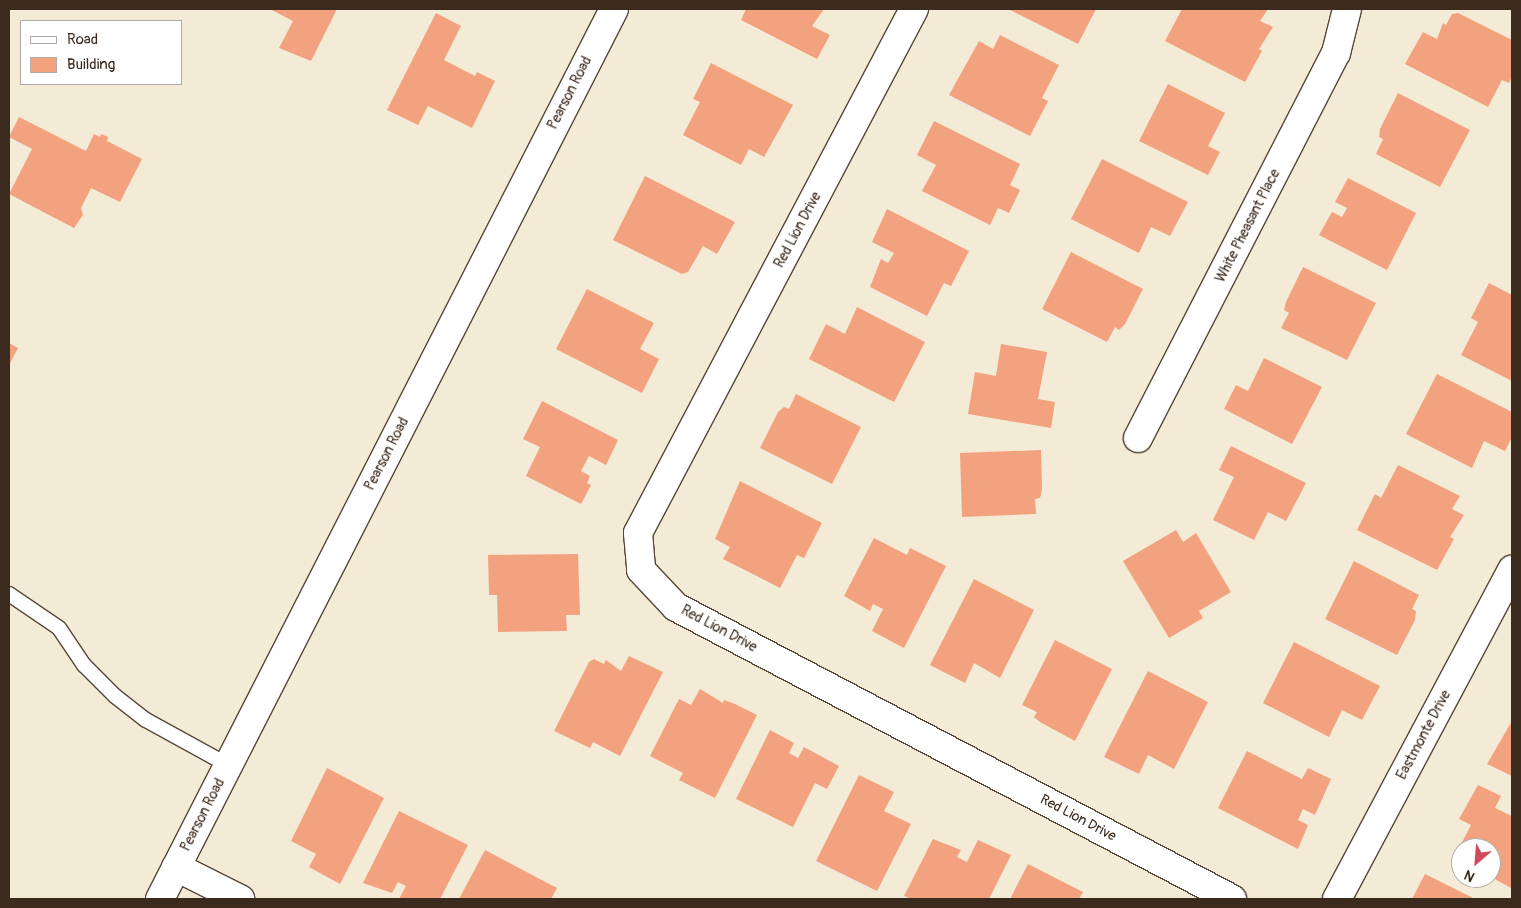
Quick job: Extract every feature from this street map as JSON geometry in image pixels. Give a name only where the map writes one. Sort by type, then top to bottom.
[{"type":"street","name":"Red Lion Drive","points":[[914,9],[638,533],[641,570],[676,607],[1232,899]]},
{"type":"street","name":"White Pheasant Place","points":[[1138,438],[1336,53],[1347,9]]},
{"type":"street","name":"Pearson Road","points":[[160,899],[609,10]]},
{"type":"street","name":"Eastmonte Drive","points":[[1337,899],[1512,570]]},
{"type":"street","points":[[176,867],[240,899]]},
{"type":"lane","points":[[9,594],[59,628],[84,665],[115,696],[146,720],[228,765]]},
{"type":"building","points":[[270,9],[337,9],[311,61],[279,48],[293,21]]},
{"type":"building","points":[[746,9],[824,9],[812,26],[830,35],[817,59],[741,20]]},
{"type":"building","points":[[1008,9],[1096,9],[1078,44]]},
{"type":"building","points":[[1182,9],[1268,9],[1260,21],[1273,27],[1259,49],[1262,51],[1245,82],[1165,41]]},
{"type":"building","points":[[436,13],[461,26],[444,60],[475,76],[477,72],[495,81],[472,128],[428,106],[418,125],[387,110]]},
{"type":"building","points":[[1458,13],[1512,40],[1512,76],[1509,83],[1502,80],[1488,107],[1405,64],[1423,32],[1437,39],[1443,23],[1446,25],[1452,14]]},
{"type":"building","points":[[1000,35],[1059,65],[1042,98],[1048,101],[1030,136],[949,95],[979,41],[993,49]]},
{"type":"building","points":[[711,63],[793,105],[764,157],[749,149],[741,165],[683,135],[700,102],[693,99]]},
{"type":"building","points":[[1168,84],[1225,113],[1208,146],[1220,152],[1208,175],[1139,141]]},
{"type":"building","points":[[1398,93],[1470,130],[1440,187],[1376,154],[1383,139],[1379,137],[1380,129]]},
{"type":"building","points":[[19,117],[86,151],[94,134],[100,137],[101,134],[108,137],[107,141],[142,159],[120,202],[91,188],[81,208],[83,215],[74,228],[9,194],[32,149],[9,137]]},
{"type":"building","points":[[934,121],[1020,164],[1010,185],[1020,190],[1009,213],[998,208],[990,225],[922,191],[936,165],[917,155]]},
{"type":"building","points":[[1102,159],[1188,202],[1170,236],[1151,227],[1139,253],[1071,219]]},
{"type":"building","points":[[645,176],[735,222],[717,254],[703,246],[688,272],[682,274],[613,240]]},
{"type":"building","points":[[1348,178],[1416,213],[1387,270],[1319,235],[1332,212],[1342,217],[1347,208],[1335,202]]},
{"type":"building","points":[[887,209],[969,251],[951,286],[944,283],[927,316],[870,287],[881,259],[888,263],[894,253],[872,242]]},
{"type":"building","points":[[1071,252],[1143,289],[1125,324],[1119,330],[1115,327],[1107,342],[1042,309]]},
{"type":"building","points":[[1303,267],[1376,303],[1347,360],[1281,328],[1289,313],[1284,310],[1286,302]]},
{"type":"building","points":[[1489,283],[1512,295],[1512,381],[1461,355],[1478,322],[1471,318]]},
{"type":"building","points":[[587,289],[654,323],[640,349],[659,359],[642,393],[556,349]]},
{"type":"building","points":[[857,307],[925,342],[894,402],[809,359],[826,324],[845,334]]},
{"type":"building","points":[[9,343],[18,348],[9,365]]},
{"type":"building","points":[[1001,344],[1047,352],[1038,399],[1055,402],[1051,428],[968,414],[975,372],[996,376]]},
{"type":"building","points":[[1264,358],[1322,387],[1292,444],[1224,409],[1236,385],[1248,391]]},
{"type":"building","points":[[1437,374],[1512,412],[1512,437],[1505,451],[1484,441],[1472,468],[1406,434]]},
{"type":"building","points":[[796,394],[861,427],[832,484],[760,448],[778,412],[784,407],[789,409]]},
{"type":"building","points":[[542,401],[618,440],[606,465],[589,456],[581,471],[590,476],[587,483],[591,485],[581,504],[526,476],[540,447],[523,439]]},
{"type":"building","points":[[1231,446],[1306,483],[1286,521],[1268,512],[1254,540],[1213,520],[1234,477],[1219,470]]},
{"type":"building","points":[[1041,450],[1042,489],[1040,498],[1035,499],[1036,514],[962,517],[960,453]]},
{"type":"building","points":[[1398,465],[1460,496],[1452,509],[1464,515],[1450,537],[1454,539],[1437,570],[1357,530],[1375,494],[1381,498]]},
{"type":"building","points":[[740,481],[822,523],[804,558],[797,555],[780,588],[723,559],[730,547],[715,539]]},
{"type":"building","points":[[1176,530],[1183,542],[1196,533],[1231,592],[1199,611],[1203,618],[1169,638],[1123,561]]},
{"type":"building","points":[[874,538],[907,555],[910,548],[946,566],[904,648],[872,631],[883,609],[873,604],[870,611],[844,596]]},
{"type":"building","points":[[578,554],[580,615],[566,615],[567,631],[498,632],[497,595],[489,595],[488,555]]},
{"type":"building","points":[[1354,561],[1419,595],[1412,609],[1416,611],[1415,620],[1397,655],[1325,619]]},
{"type":"building","points":[[974,579],[1034,610],[1000,678],[974,663],[965,683],[930,665]]},
{"type":"building","points":[[1055,640],[1112,669],[1075,741],[1040,722],[1034,717],[1037,712],[1022,705]]},
{"type":"building","points":[[1294,642],[1380,686],[1362,720],[1342,710],[1329,737],[1263,703]]},
{"type":"building","points":[[629,656],[663,672],[620,756],[593,742],[590,748],[554,731],[589,662],[594,659],[604,664],[606,660],[621,671]]},
{"type":"building","points":[[1148,671],[1208,702],[1174,769],[1148,755],[1139,774],[1104,757]]},
{"type":"building","points":[[700,689],[723,703],[724,700],[757,715],[715,798],[679,780],[683,773],[650,756],[679,699],[691,705]]},
{"type":"building","points":[[1512,721],[1512,776],[1487,764]]},
{"type":"building","points":[[770,730],[794,743],[789,753],[798,758],[804,747],[839,766],[827,789],[815,783],[793,827],[736,799]]},
{"type":"building","points":[[1247,751],[1302,779],[1308,768],[1331,779],[1315,815],[1303,809],[1298,820],[1308,825],[1298,849],[1218,808]]},
{"type":"building","points":[[327,768],[384,798],[340,884],[309,867],[316,854],[291,841]]},
{"type":"building","points":[[859,775],[894,792],[884,811],[911,824],[877,891],[816,861]]},
{"type":"building","points":[[1478,785],[1501,796],[1495,808],[1512,816],[1511,888],[1501,882],[1501,838],[1464,838],[1471,825],[1459,819]]},
{"type":"building","points":[[399,811],[468,845],[440,899],[399,899],[406,886],[398,882],[392,893],[363,883]]},
{"type":"building","points":[[933,839],[961,850],[957,857],[967,862],[978,840],[1011,855],[989,899],[912,899],[904,896]]},
{"type":"building","points":[[485,850],[557,888],[551,899],[459,899]]},
{"type":"building","points":[[1028,864],[1083,892],[1079,899],[1010,899]]},
{"type":"building","points":[[1425,874],[1475,899],[1412,899]]}]
